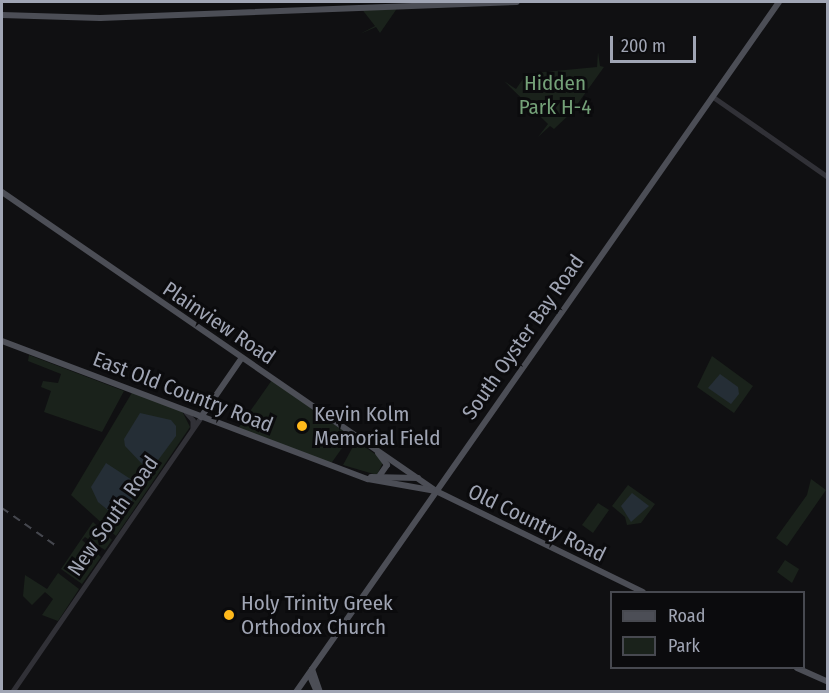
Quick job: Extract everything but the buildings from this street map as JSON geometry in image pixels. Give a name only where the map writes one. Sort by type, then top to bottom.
[{"type":"main road","points":[[2,15],[103,18],[517,2]]},
{"type":"main road","name":"South Oyster Bay Road","points":[[296,692],[779,2]]},
{"type":"main road","name":"Plainview Road","points":[[2,192],[241,359],[419,478]]},
{"type":"main road","name":"East Old Country Road","points":[[2,341],[353,474],[436,491]]},
{"type":"main road","name":"New South Road","points":[[201,417],[241,359]]},
{"type":"main road","points":[[366,443],[386,463],[386,471],[378,478]]},
{"type":"main road","name":"East Old Country Road","points":[[353,474],[378,478],[419,478]]},
{"type":"main road","name":"Old Country Road","points":[[419,478],[449,498],[641,591]]},
{"type":"main road","points":[[443,481],[449,498]]},
{"type":"main road","points":[[799,669],[828,682]]},
{"type":"main road","points":[[310,672],[318,692]]},
{"type":"street","points":[[712,96],[828,177]]},
{"type":"street","points":[[184,410],[193,420],[193,429]]},
{"type":"street","name":"New South Road","points":[[12,692],[201,417]]},
{"type":"green space","points":[[398,7],[380,33],[376,27],[360,34],[375,26],[361,8]]},
{"type":"green space","name":"Hidden Park H-4","points":[[598,52],[600,66],[604,67],[571,113],[554,129],[550,126],[538,137],[548,124],[504,81],[516,89],[525,76],[534,73],[597,67]]},
{"type":"green space","points":[[29,355],[124,391],[102,432],[44,412],[51,391],[41,387],[43,381],[58,383],[61,374],[28,361]]},
{"type":"green space","points":[[712,356],[753,386],[734,413],[697,387]]},
{"type":"green space","points":[[272,380],[352,434],[330,465],[237,430]]},
{"type":"green space","points":[[133,391],[182,411],[190,427],[116,536],[71,495]]},
{"type":"green space","points":[[356,441],[384,460],[377,475],[343,465]]},
{"type":"green space","points":[[811,479],[826,490],[787,546],[776,538],[807,495]]},
{"type":"green space","points":[[628,485],[655,504],[641,523],[627,525],[625,517],[612,506]]},
{"type":"green space","points":[[598,503],[609,510],[593,533],[582,525]]},
{"type":"green space","points":[[93,522],[112,540],[105,550],[85,537],[82,540],[101,557],[82,584],[61,569]]},
{"type":"green space","points":[[785,560],[799,569],[792,583],[777,572]]},
{"type":"green space","points":[[58,573],[79,589],[58,621],[42,615],[53,599],[45,592],[32,605],[23,596],[25,575],[47,589]]},
{"type":"shaded area","points":[[720,374],[738,387],[739,394],[731,404],[708,388]]},
{"type":"shaded area","points":[[140,413],[171,420],[176,426],[176,436],[153,467],[145,467],[125,446],[124,439]]},
{"type":"shaded area","points":[[106,463],[135,482],[132,501],[119,511],[109,511],[98,502],[91,487]]},
{"type":"shaded area","points":[[632,493],[649,506],[631,522],[621,506]]},
{"type":"railway","points":[[2,508],[58,547]]},
{"type":"place","name":"Kevin Kolm Memorial Field","points":[[302,426]]},
{"type":"place","name":"Holy Trinity Greek Orthodox Church","points":[[229,615]]}]
